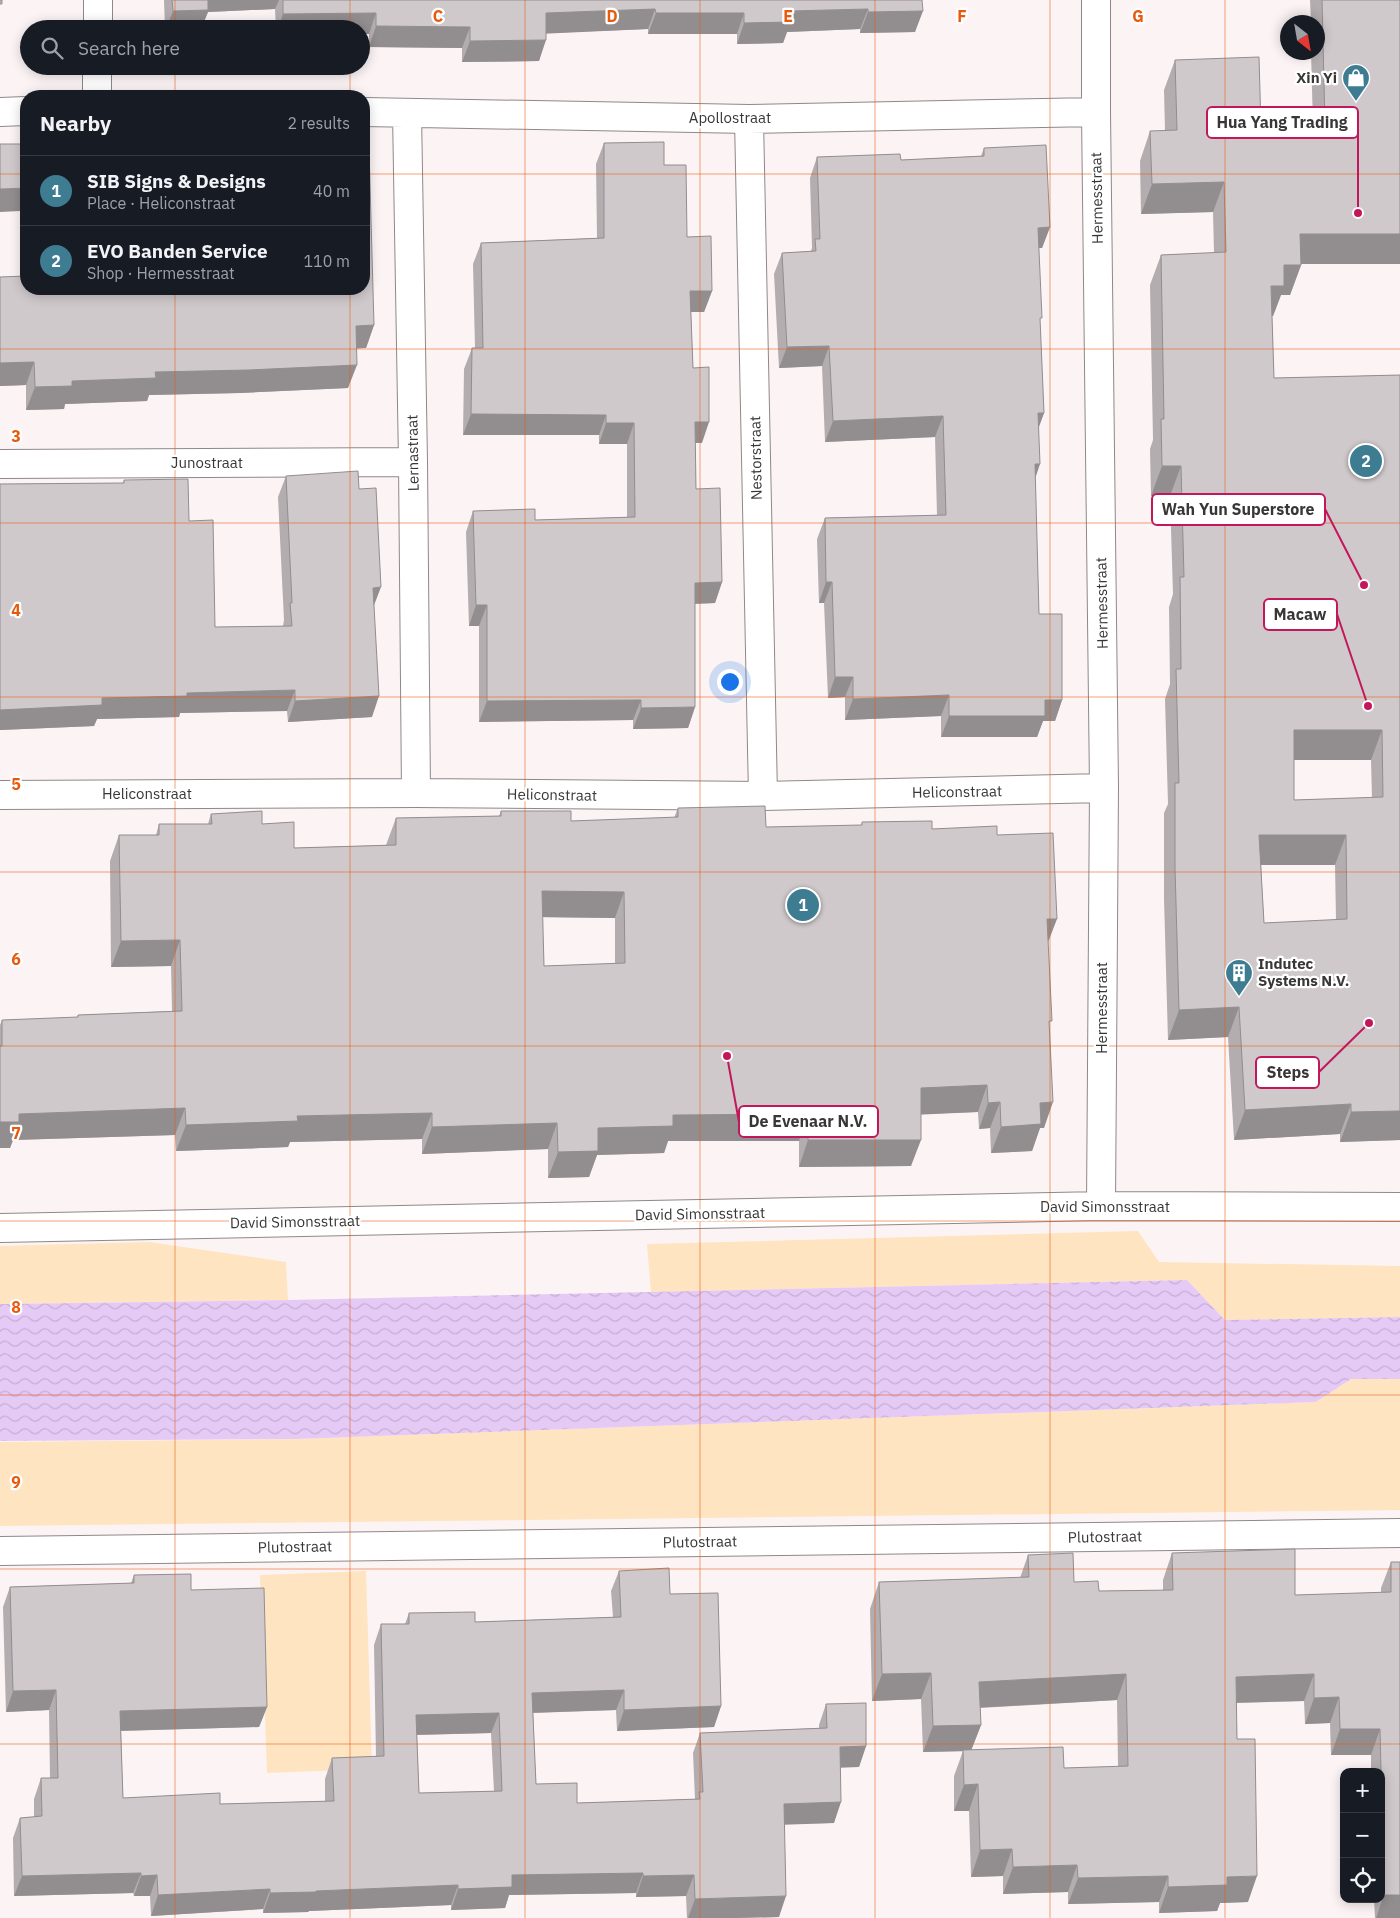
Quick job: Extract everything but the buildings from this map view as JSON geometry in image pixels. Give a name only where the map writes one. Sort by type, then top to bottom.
[{"type":"street","points":[[98,0],[98,20]]},
{"type":"street","name":"Hermesstraat","points":[[1096,0],[1104,788],[1101,1206]]},
{"type":"street","points":[[96,90],[97,75]]},
{"type":"street","points":[[0,112],[20,111]]},
{"type":"street","name":"Apollostraat","points":[[370,112],[749,119],[1096,112]]},
{"type":"street","name":"Lernastraat","points":[[407,113],[416,793]]},
{"type":"street","name":"Nestorstraat","points":[[749,119],[763,796]]},
{"type":"street","name":"Junostraat","points":[[0,464],[413,462]]},
{"type":"street","name":"Heliconstraat","points":[[0,795],[416,793],[763,796],[1104,788]]},
{"type":"street","name":"David Simonsstraat","points":[[0,1228],[1101,1206],[1400,1207]]},
{"type":"street","name":"Plutostraat","points":[[0,1551],[1400,1533]]},
{"type":"shaded area","points":[[1138,1231],[1159,1262],[1400,1266],[1400,1317],[1225,1320],[1187,1280],[651,1292],[647,1244]]},
{"type":"shaded area","points":[[149,1242],[286,1262],[288,1300],[0,1304],[0,1246]]},
{"type":"shaded area","points":[[1351,1379],[1400,1379],[1400,1510],[0,1526],[0,1442],[297,1439],[1316,1402]]},
{"type":"shaded area","points":[[366,1571],[372,1769],[267,1773],[260,1575]]},
{"type":"water","points":[[1187,1280],[1225,1320],[1400,1317],[1400,1379],[1351,1379],[1316,1402],[297,1439],[0,1441],[0,1304],[288,1300]]},
{"type":"place","name":"Xin Yi","points":[[1356,102]]},
{"type":"place","name":"Hua Yang Trading","points":[[1358,213]]},
{"type":"place","name":"EVO Banden Service","points":[[1366,461]]},
{"type":"place","name":"Wah Yun Superstore","points":[[1364,585]]},
{"type":"place","name":"Macaw","points":[[1368,706]]},
{"type":"place","name":"SIB Signs & Designs","points":[[803,905]]},
{"type":"place","name":"Indutec Systems N.V.","points":[[1239,997]]},
{"type":"place","name":"Steps","points":[[1369,1023]]},
{"type":"place","name":"De Evenaar N.V.","points":[[727,1056]]}]
